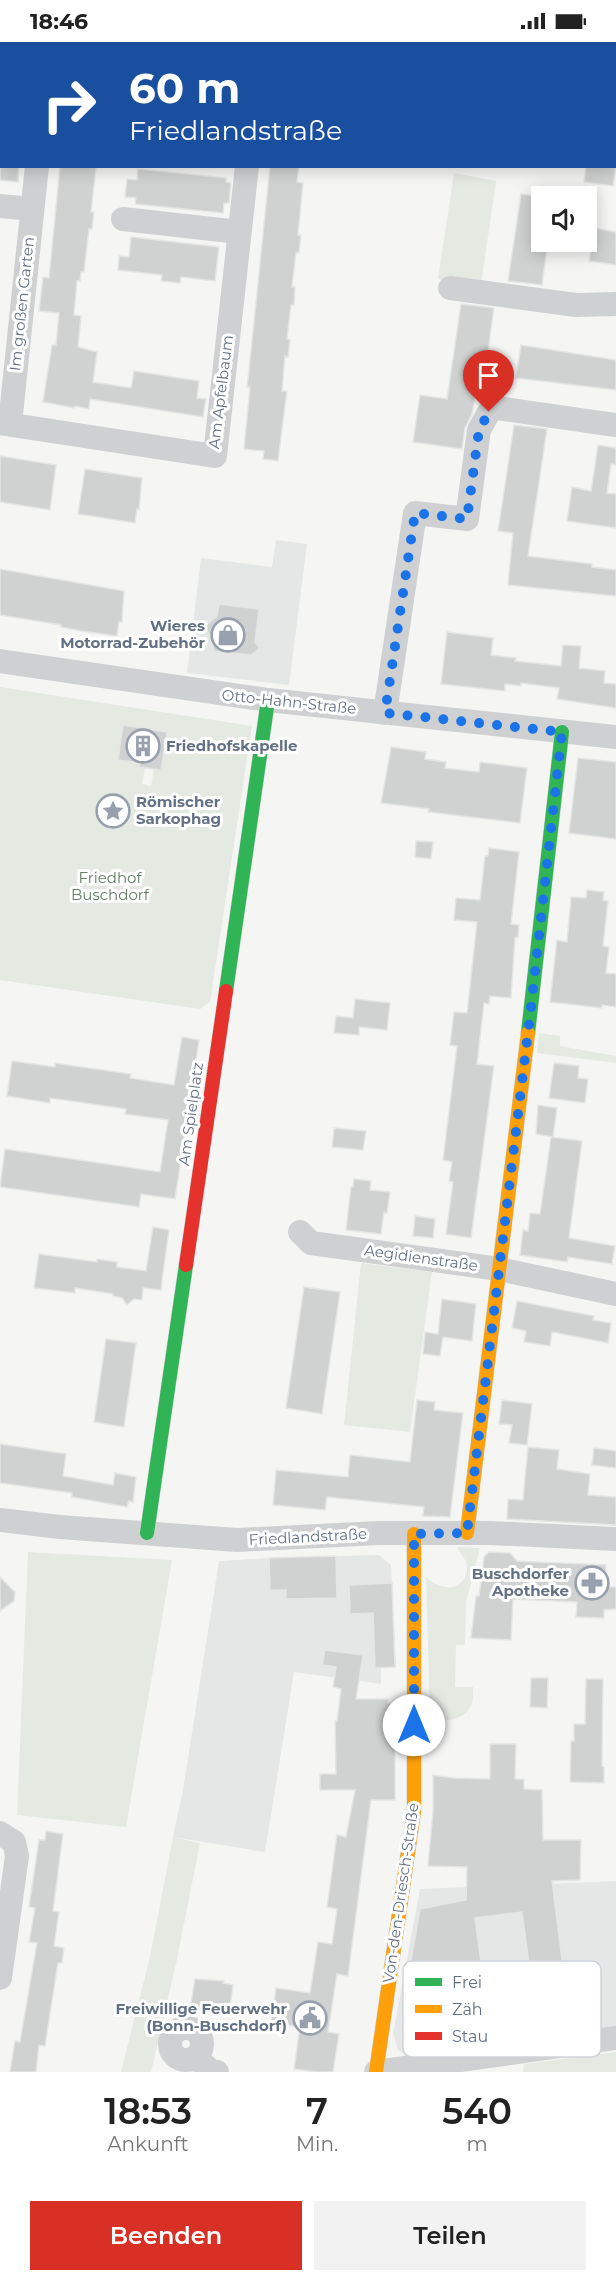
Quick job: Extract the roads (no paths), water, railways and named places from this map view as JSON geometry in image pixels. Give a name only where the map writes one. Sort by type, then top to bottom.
[{"type":"street","name":"Im großen Garten","points":[[5,423],[37,168]]},
{"type":"street","name":"Am Apfelbaum","points":[[5,423],[215,456],[247,168]]},
{"type":"street","points":[[0,206],[32,209]]},
{"type":"street","points":[[123,219],[239,232]]},
{"type":"street","points":[[450,288],[576,305],[616,303]]},
{"type":"street","points":[[385,713],[415,513],[467,519],[479,430],[489,412],[497,408],[616,425]]},
{"type":"street","name":"Otto-Hahn-Straße","points":[[0,661],[268,700],[616,737]]},
{"type":"street","name":"Am Spielplatz","points":[[147,1533],[268,700]]},
{"type":"street","points":[[467,1533],[562,732]]},
{"type":"street","name":"Aegidienstraße","points":[[300,1232],[311,1243],[499,1269],[616,1294]]},
{"type":"street","name":"Friedlandstraße","points":[[0,1520],[237,1540],[379,1533],[467,1533],[616,1539]]},
{"type":"street","name":"Von-den-Driesch-Straße","points":[[414,1534],[414,1811],[376,2072],[482,2057]]},
{"type":"street","points":[[0,1833],[14,1842],[17,1856],[0,1978]]},
{"type":"street","name":"Von-den-Driesch-Straße","points":[[601,2040],[616,2038]]},
{"type":"street","points":[[195,2057],[210,2070],[217,2072]]},
{"type":"place","name":"Wieres Motorrad-Zubehör","points":[[228,635]]},
{"type":"place","name":"Friedhofskapelle","points":[[143,746]]},
{"type":"place","name":"Römischer Sarkophag","points":[[113,811]]},
{"type":"place","name":"Buschdorfer Apotheke","points":[[592,1583]]},
{"type":"place","name":"Freiwillige Feuerwehr (Bonn-Buschdorf)","points":[[310,2018]]},
{"type":"park label","name":"Friedhof Buschdorf","points":[[110,886]]}]
